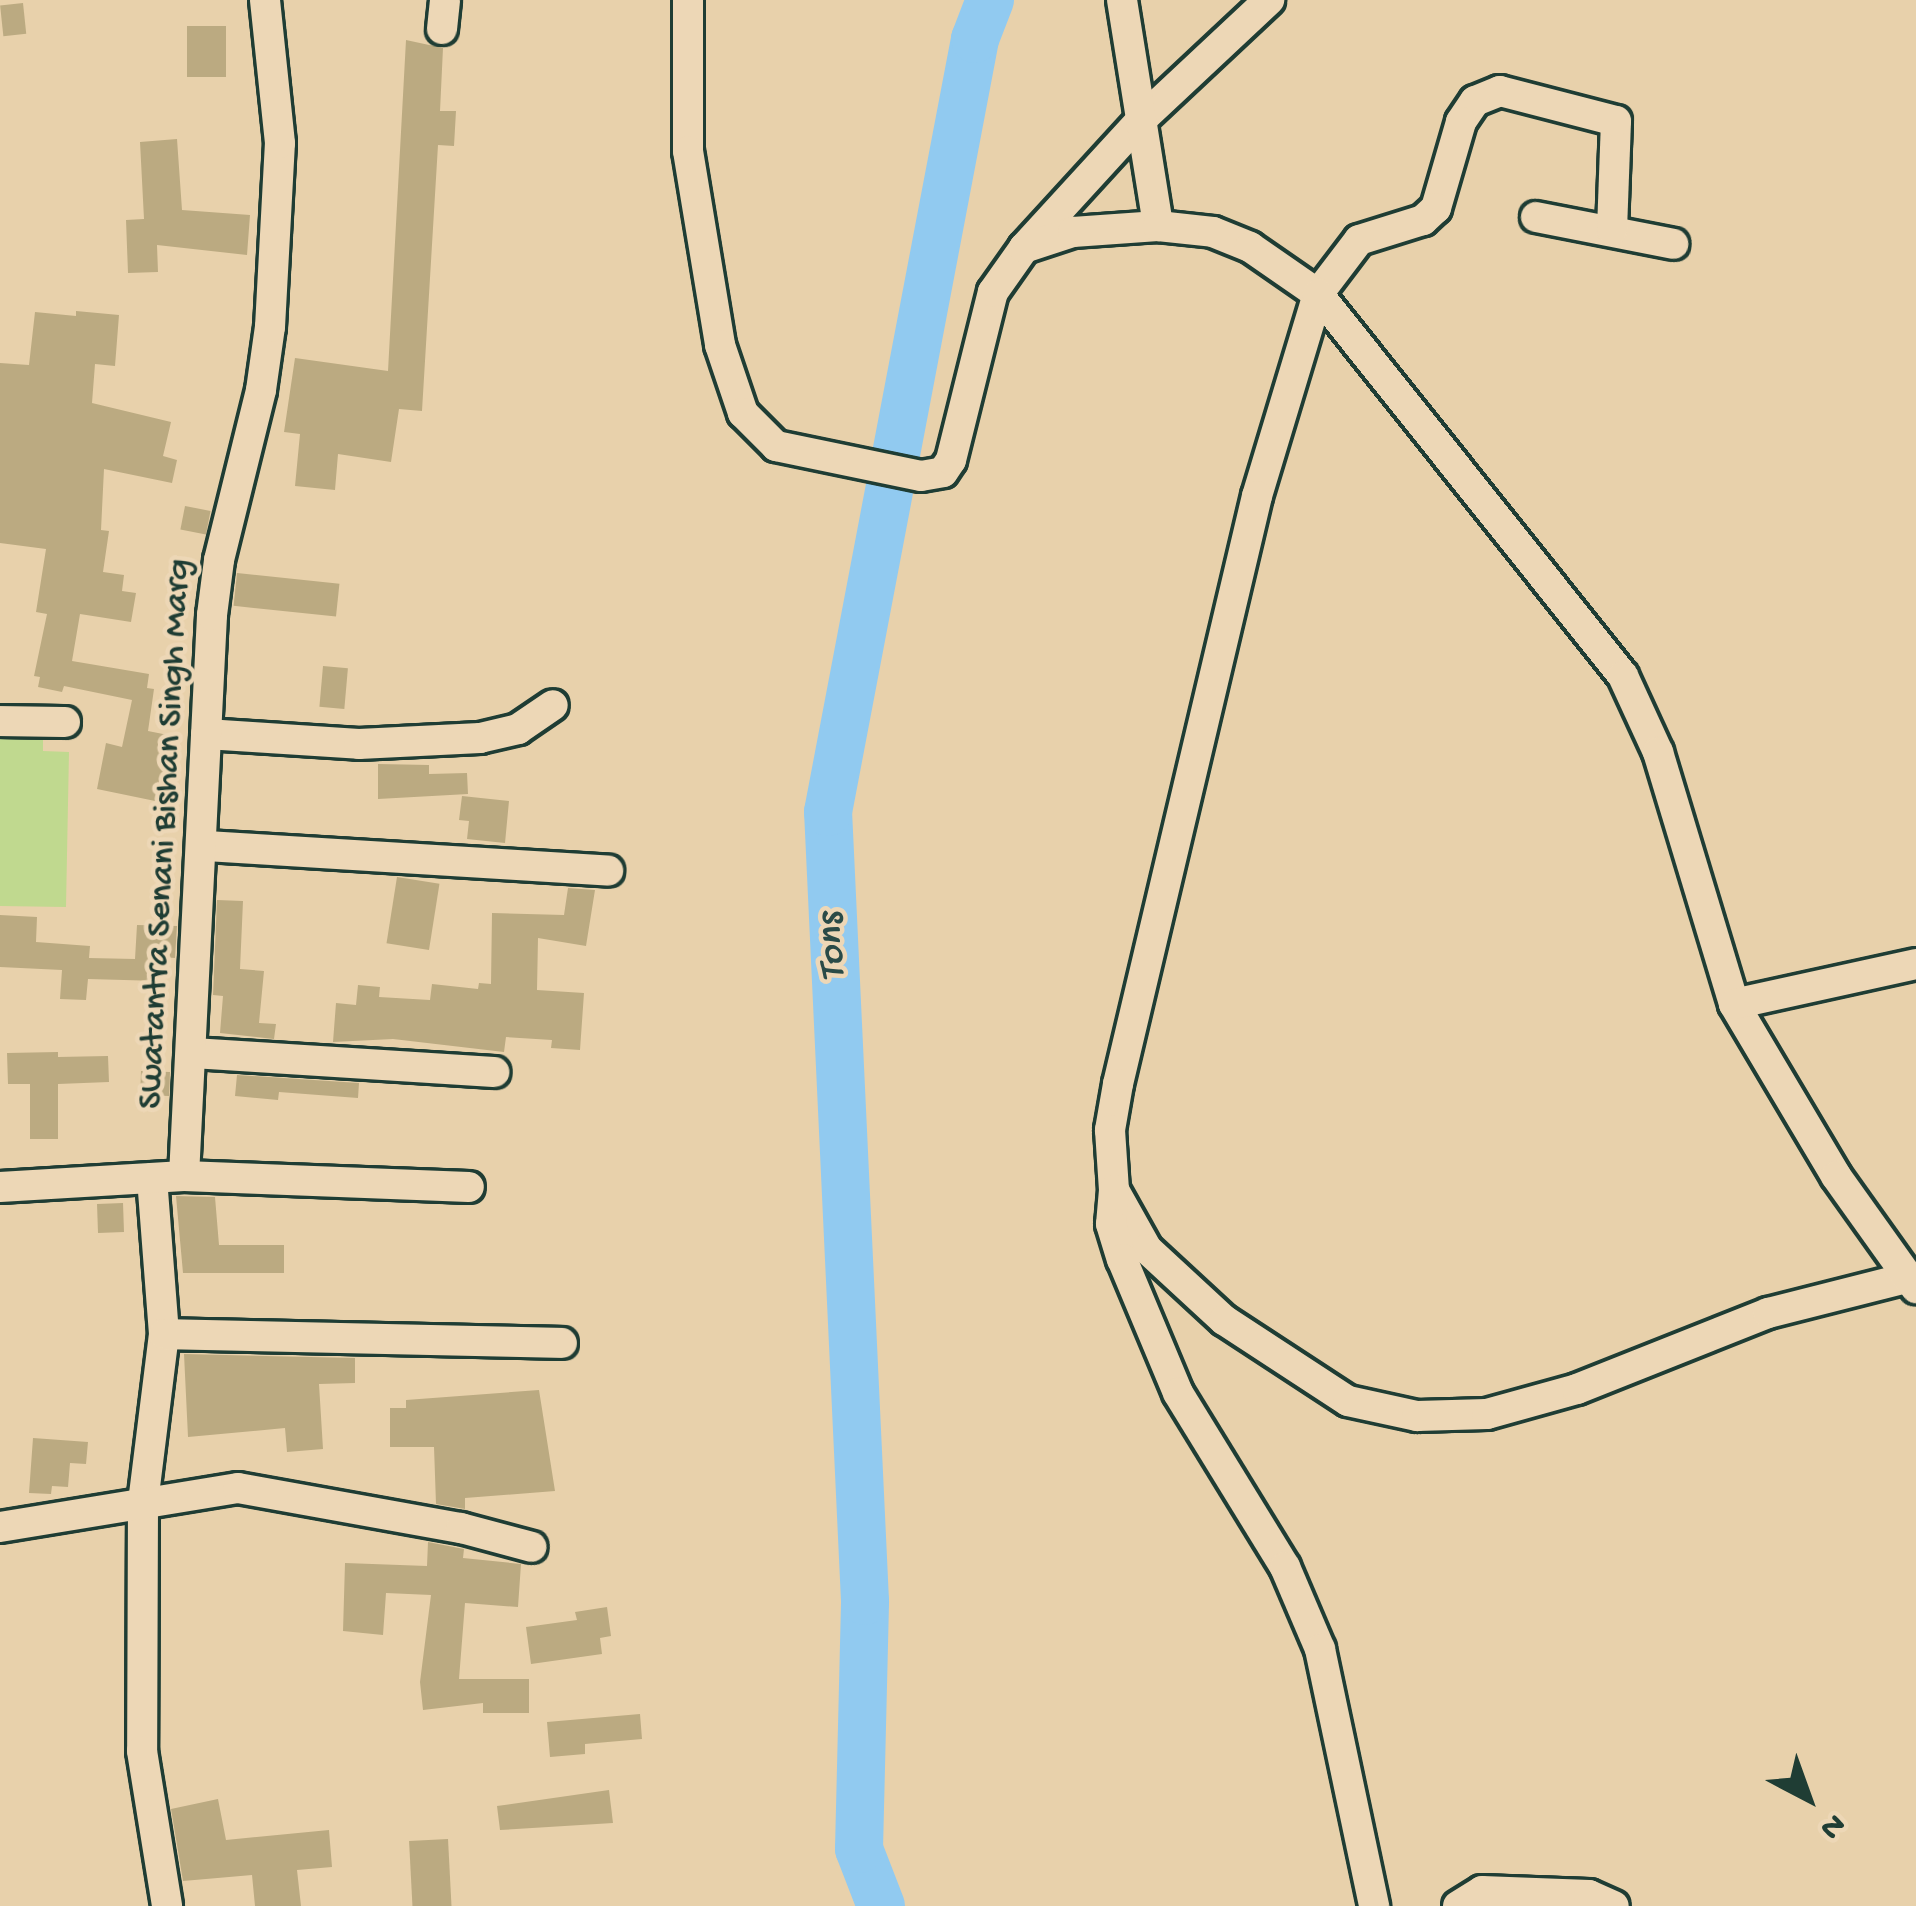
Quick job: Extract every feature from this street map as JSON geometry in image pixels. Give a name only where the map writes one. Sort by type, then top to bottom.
[{"type":"street","name":"Swatantra Senani Bishan Singh Marg","points":[[184,1176],[218,560],[261,390],[271,327],[280,143],[265,0]]},
{"type":"street","points":[[688,0],[688,151],[720,346],[743,413],[776,446],[921,476],[943,472],[951,460],[993,292],[1024,248],[1143,118],[1269,0]]},
{"type":"street","points":[[1122,0],[1158,226]]},
{"type":"street","points":[[1374,1906],[1320,1649],[1285,1567],[1178,1394],[1122,1259],[1111,1224],[1114,1190],[1109,1130],[1257,496],[1318,294],[1359,240],[1423,220],[1436,208],[1460,122],[1474,101],[1500,91],[1616,121],[1612,230]]},
{"type":"street","points":[[1536,218],[1672,244]]},
{"type":"street","points":[[1024,248],[1073,232],[1158,226],[1213,232],[1250,247],[1318,294],[1623,676],[1658,752],[1734,1004],[1837,1176],[1911,1283],[1768,1313],[1577,1389],[1487,1414],[1417,1416],[1348,1401],[1224,1320],[1147,1249],[1114,1190]]},
{"type":"street","points":[[206,734],[358,744],[480,738],[518,729],[553,705]]},
{"type":"street","points":[[0,721],[65,722]]},
{"type":"street","points":[[205,846],[608,871]]},
{"type":"street","points":[[1734,1004],[1916,964]]},
{"type":"street","points":[[192,1053],[494,1072]]},
{"type":"street","points":[[0,1187],[184,1176],[469,1187]]},
{"type":"street","points":[[152,1178],[164,1334],[143,1503],[142,1751],[167,1906]]},
{"type":"street","points":[[164,1334],[562,1343]]},
{"type":"street","points":[[0,1527],[238,1488],[461,1528],[532,1547]]},
{"type":"street","points":[[1458,1906],[1482,1891],[1589,1895],[1614,1906]]},
{"type":"green space","points":[[0,733],[43,734],[43,751],[69,752],[66,907],[0,906]]},
{"type":"building","points":[[23,3],[26,34],[3,36],[0,5]]},
{"type":"building","points":[[187,26],[226,26],[226,77],[187,77]]},
{"type":"building","points":[[406,40],[443,48],[440,111],[456,111],[454,146],[438,145],[422,411],[399,409],[391,462],[338,454],[335,490],[295,486],[300,434],[284,432],[295,358],[388,371]]},
{"type":"building","points":[[177,139],[182,210],[250,215],[247,255],[157,245],[158,272],[128,273],[126,220],[144,219],[140,142]]},
{"type":"building","points":[[76,311],[119,315],[115,366],[95,364],[92,403],[171,422],[163,456],[177,460],[172,483],[104,469],[101,530],[109,531],[103,572],[124,575],[122,591],[136,593],[131,622],[80,614],[72,661],[149,674],[147,688],[154,689],[148,731],[173,736],[160,802],[97,789],[106,743],[122,747],[132,700],[64,686],[62,692],[38,687],[40,677],[34,676],[47,614],[36,612],[46,549],[0,543],[0,363],[29,365],[35,312],[76,316]]},
{"type":"building","points":[[185,506],[211,511],[206,535],[180,530]]},
{"type":"building","points":[[237,573],[339,584],[336,617],[234,606]]},
{"type":"building","points":[[323,666],[348,668],[344,709],[319,707]]},
{"type":"building","points":[[378,764],[429,765],[429,774],[467,773],[468,794],[378,799]]},
{"type":"building","points":[[462,796],[509,801],[505,843],[467,839],[469,821],[459,820]]},
{"type":"building","points":[[397,877],[439,884],[429,950],[387,943]]},
{"type":"building","points":[[568,888],[595,890],[586,946],[538,938],[537,990],[584,993],[580,1050],[551,1048],[552,1040],[506,1037],[504,1052],[393,1039],[333,1042],[336,1003],[356,1005],[358,985],[380,987],[379,997],[430,1000],[432,984],[478,989],[479,983],[491,984],[492,913],[564,915]]},
{"type":"building","points":[[217,900],[243,901],[240,969],[264,971],[259,1023],[276,1024],[274,1039],[220,1033],[223,996],[213,995]]},
{"type":"building","points":[[0,915],[37,917],[36,942],[90,946],[89,958],[135,959],[137,925],[177,926],[175,958],[161,957],[160,981],[88,979],[86,1000],[60,999],[62,970],[0,967]]},
{"type":"building","points":[[58,1052],[58,1057],[108,1056],[109,1082],[58,1084],[58,1139],[30,1139],[30,1084],[8,1084],[7,1053]]},
{"type":"building","points":[[141,1071],[170,1072],[169,1096],[140,1095]]},
{"type":"building","points":[[237,1075],[359,1083],[358,1098],[279,1092],[278,1100],[235,1096]]},
{"type":"building","points":[[176,1196],[215,1197],[219,1245],[284,1245],[284,1273],[183,1273]]},
{"type":"building","points":[[123,1203],[124,1232],[98,1233],[97,1204]]},
{"type":"building","points":[[184,1354],[355,1358],[355,1383],[319,1384],[323,1449],[287,1452],[285,1428],[188,1437]]},
{"type":"building","points":[[539,1390],[555,1491],[465,1498],[465,1509],[436,1504],[434,1447],[390,1447],[390,1408],[406,1408],[406,1400]]},
{"type":"building","points":[[33,1438],[88,1442],[86,1464],[70,1463],[68,1487],[52,1486],[51,1494],[29,1493]]},
{"type":"building","points":[[428,1542],[464,1549],[463,1558],[521,1564],[518,1607],[465,1603],[459,1679],[529,1679],[529,1713],[483,1713],[483,1703],[423,1710],[420,1682],[431,1595],[386,1593],[383,1635],[343,1631],[345,1563],[427,1566]]},
{"type":"building","points":[[607,1607],[611,1636],[600,1638],[602,1654],[531,1664],[526,1627],[577,1620],[575,1612]]},
{"type":"building","points":[[640,1714],[642,1739],[585,1744],[585,1754],[550,1757],[547,1722]]},
{"type":"building","points":[[609,1790],[613,1823],[500,1830],[497,1806]]},
{"type":"building","points":[[218,1799],[226,1840],[329,1830],[332,1867],[297,1870],[301,1906],[255,1906],[252,1875],[183,1881],[171,1809]]},
{"type":"building","points":[[448,1839],[452,1906],[412,1906],[409,1841]]},
{"type":"waterway","name":"Tons","points":[[881,1906],[859,1849],[865,1601],[828,812],[975,39],[990,0]]}]
